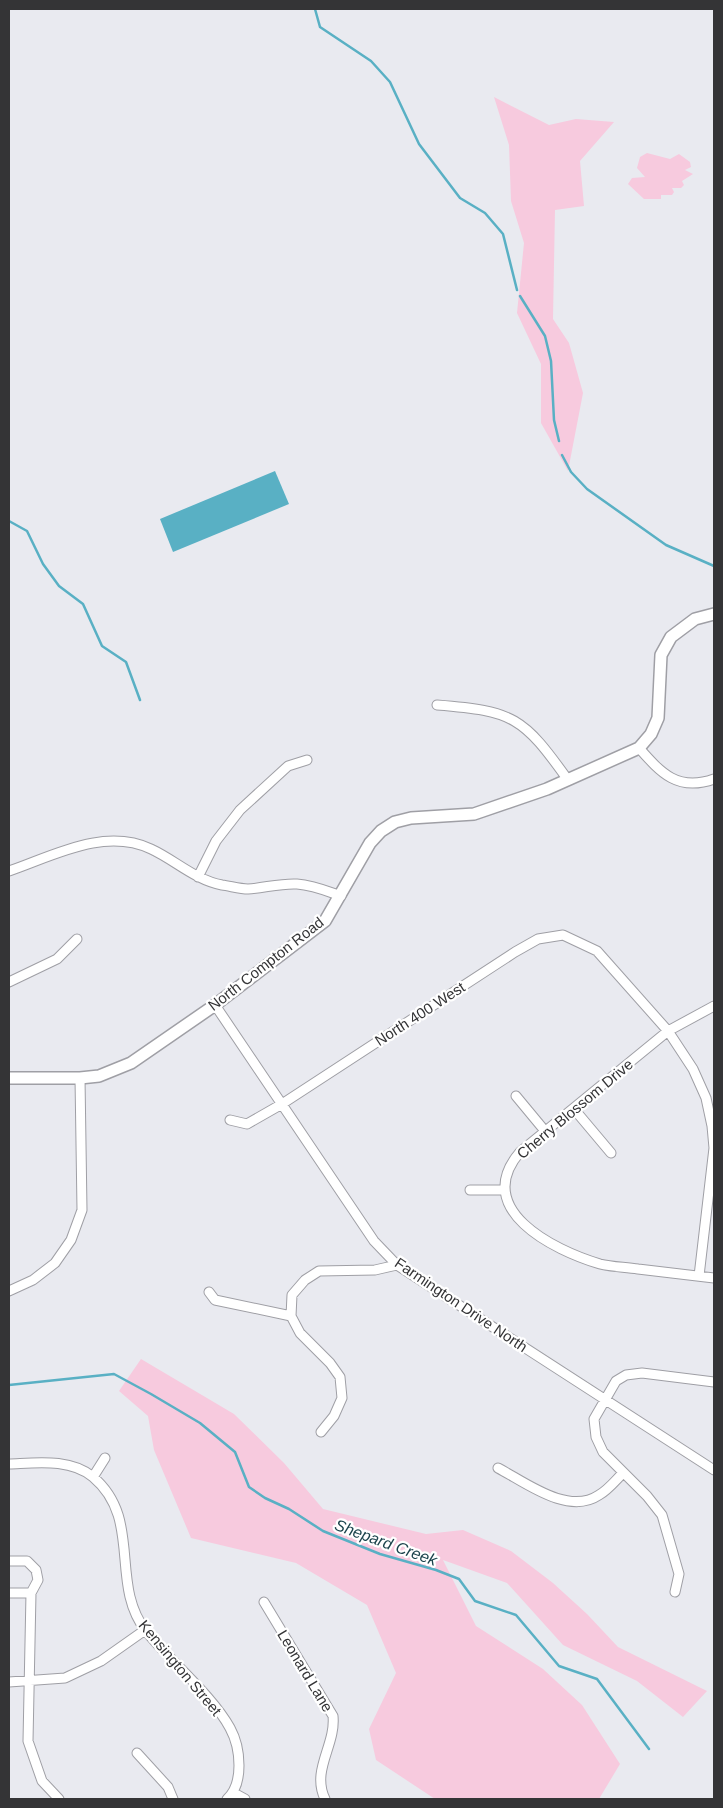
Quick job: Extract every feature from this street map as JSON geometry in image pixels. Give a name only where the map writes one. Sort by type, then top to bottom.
[{"type":"street","name":"North Compton Road","points":[[9,1078],[80,1078],[99,1076],[131,1063],[215,1005],[325,921],[370,843],[382,830],[395,822],[411,818],[474,814],[568,780],[639,748],[651,734],[658,718],[661,655],[671,637],[696,619],[714,614]]},
{"type":"street","points":[[437,705],[478,708],[501,714],[522,725],[540,741],[568,780]]},
{"type":"street","points":[[639,748],[669,778],[685,783],[704,783],[714,779]]},
{"type":"street","points":[[198,877],[216,841],[240,810],[288,766],[306,760]]},
{"type":"street","points":[[9,872],[78,846],[107,840],[132,843],[151,849],[198,877],[218,884],[246,889],[295,884],[311,886],[341,896]]},
{"type":"street","name":"North 400 West","points":[[230,1120],[247,1124],[282,1104],[515,952],[538,939],[564,935],[597,951],[668,1031]]},
{"type":"street","points":[[9,982],[57,960],[77,939]]},
{"type":"street","name":"Farmington Drive North","points":[[215,1005],[374,1241],[397,1265],[714,1470]]},
{"type":"street","name":"Cherry Blossom Drive","points":[[504,1190],[514,1159],[545,1130],[574,1109],[668,1031],[714,1006]]},
{"type":"street","points":[[668,1031],[693,1069],[706,1098],[712,1126],[714,1148],[699,1276]]},
{"type":"street","points":[[9,1291],[33,1280],[55,1262],[71,1240],[82,1210],[80,1078]]},
{"type":"street","points":[[516,1096],[545,1130]]},
{"type":"street","points":[[574,1109],[611,1153]]},
{"type":"street","points":[[470,1190],[504,1190],[509,1208],[519,1221],[554,1244],[578,1256],[602,1264],[714,1278]]},
{"type":"street","points":[[321,1432],[334,1416],[342,1398],[340,1377],[330,1363],[300,1333],[291,1316],[292,1295],[305,1280],[319,1271],[375,1270],[397,1265]]},
{"type":"street","points":[[209,1292],[215,1300],[291,1316]]},
{"type":"street","points":[[675,1592],[679,1574],[662,1515],[647,1496],[622,1474],[603,1452],[596,1437],[594,1419],[616,1381],[626,1375],[642,1373],[714,1382]]},
{"type":"street","points":[[92,1477],[105,1458]]},
{"type":"street","name":"Kensington Street","points":[[9,1464],[46,1462],[71,1466],[92,1477],[114,1502],[124,1536],[126,1581],[132,1608],[145,1630],[215,1708],[230,1729],[239,1771],[230,1796]]},
{"type":"street","points":[[498,1468],[558,1499],[572,1502],[599,1496],[622,1474]]},
{"type":"street","points":[[9,1561],[27,1561],[36,1570],[38,1580],[31,1593],[28,1741],[42,1781],[59,1799]]},
{"type":"street","points":[[9,1594],[31,1593]]},
{"type":"street","name":"Leonard Lane","points":[[264,1602],[333,1716],[334,1728],[320,1770],[320,1784],[325,1799]]},
{"type":"street","points":[[9,1682],[64,1678],[101,1661],[145,1630]]},
{"type":"street","points":[[137,1753],[168,1787],[173,1799]]},
{"type":"street","points":[[230,1796],[245,1799]]},
{"type":"shaded area","points":[[494,97],[549,125],[576,119],[614,122],[580,161],[584,206],[555,210],[553,319],[569,343],[583,393],[568,471],[541,423],[541,364],[517,313],[524,243],[511,201],[509,145]]},
{"type":"shaded area","points":[[647,153],[670,159],[679,154],[690,162],[691,167],[685,170],[693,174],[682,181],[684,185],[681,188],[672,188],[674,192],[672,195],[661,195],[661,199],[644,199],[628,184],[632,178],[645,177],[637,168],[640,157]]},
{"type":"shaded area","points":[[141,1359],[234,1414],[284,1463],[323,1509],[426,1534],[463,1530],[511,1551],[553,1583],[587,1614],[618,1647],[707,1691],[683,1717],[637,1681],[563,1645],[507,1583],[443,1560],[476,1626],[543,1669],[582,1705],[620,1764],[599,1799],[435,1799],[376,1760],[369,1729],[396,1673],[367,1605],[296,1563],[191,1538],[154,1450],[148,1416],[119,1391]]},
{"type":"water","points":[[275,471],[289,504],[173,552],[160,519]]},
{"type":"waterway","points":[[315,9],[320,27],[371,61],[390,82],[419,144],[460,198],[485,213],[503,234],[517,290]]},
{"type":"waterway","points":[[520,296],[545,336],[551,361],[554,420],[559,441]]},
{"type":"waterway","points":[[562,455],[571,472],[587,489],[666,545],[714,566]]},
{"type":"waterway","points":[[9,521],[27,531],[43,564],[59,586],[83,604],[102,646],[126,662],[140,700]]},
{"type":"waterway","name":"Shepard Creek","points":[[9,1385],[114,1374],[151,1394],[200,1423],[235,1452],[249,1487],[265,1498],[289,1509],[323,1531],[380,1554],[436,1570],[459,1579],[475,1601],[516,1615],[559,1666],[597,1679],[649,1749]]}]
